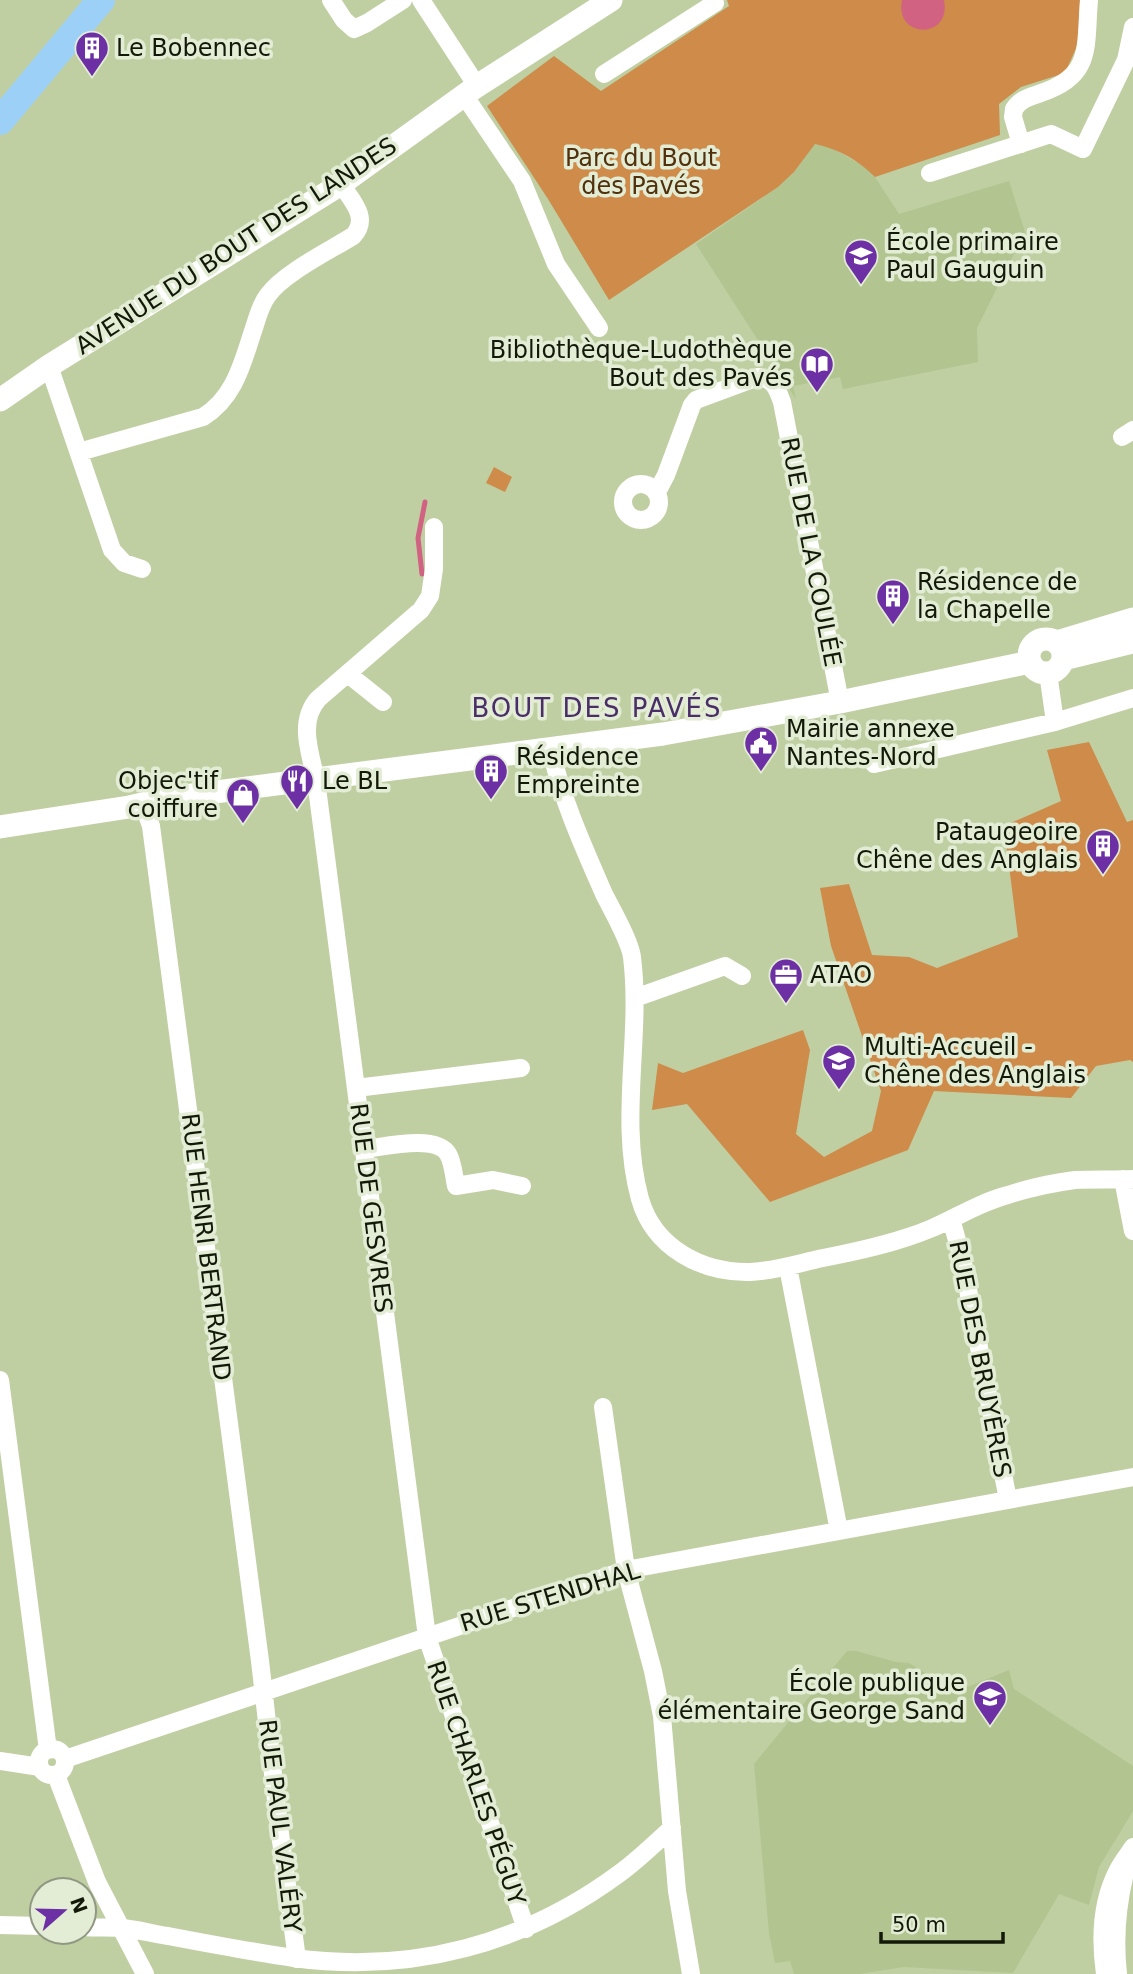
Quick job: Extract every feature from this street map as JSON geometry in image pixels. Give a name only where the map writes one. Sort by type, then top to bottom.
[{"type":"main road","points":[[0,97],[79,0]]},
{"type":"main road","points":[[0,121],[102,0]]},
{"type":"street","points":[[331,0],[344,20],[354,29],[403,0]]},
{"type":"street","points":[[421,0],[522,181],[556,264],[599,328]]},
{"type":"street","name":"AVENUE DU BOUT DES LANDES","points":[[0,400],[49,366],[341,184],[470,90],[611,0]]},
{"type":"street","points":[[604,74],[715,3],[714,0]]},
{"type":"street","points":[[1021,144],[1013,117],[1014,109],[1023,99],[1059,87],[1077,73],[1084,59],[1089,0]]},
{"type":"street","points":[[930,173],[1051,134],[1083,149],[1126,61],[1133,34]]},
{"type":"street","points":[[79,452],[203,417],[217,409],[227,397],[237,377],[268,294],[304,266],[359,230],[360,214],[341,184]]},
{"type":"street","points":[[49,366],[112,550],[124,563],[142,569]]},
{"type":"street","name":"RUE DE LA COULÉE","points":[[657,492],[696,400],[758,377],[767,378],[776,385],[782,402],[840,702]]},
{"type":"street","name":"RUE DE GESVRES","points":[[426,1637],[316,780],[305,725],[310,707],[421,610],[430,596],[434,569],[434,527]]},
{"type":"street","points":[[1049,659],[1133,619]]},
{"type":"street","points":[[0,827],[169,798],[663,734],[840,702],[1133,642]]},
{"type":"street","points":[[1049,659],[1055,722]]},
{"type":"street","points":[[348,674],[383,702]]},
{"type":"street","points":[[874,764],[1055,722],[1133,698]]},
{"type":"street","points":[[551,750],[557,778],[632,955],[635,998],[631,1159],[641,1202],[648,1218],[657,1234],[669,1245],[700,1264],[737,1272],[788,1267],[892,1241],[1004,1195],[1075,1180],[1128,1179],[1133,1231]]},
{"type":"street","name":"RUE HENRI BERTRAND","points":[[143,804],[153,840],[263,1692]]},
{"type":"street","points":[[635,998],[725,966],[742,976]]},
{"type":"street","points":[[356,1088],[521,1068]]},
{"type":"street","points":[[364,1149],[428,1142],[449,1154],[456,1186],[494,1180],[522,1186]]},
{"type":"street","name":"RUE DES BRUYÈRES","points":[[951,1219],[962,1258],[1008,1500]]},
{"type":"street","points":[[788,1267],[839,1531]]},
{"type":"street","points":[[0,1380],[48,1749]]},
{"type":"street","points":[[603,1407],[626,1570],[662,1716],[677,1891],[691,1974]]},
{"type":"street","name":"RUE STENDHAL","points":[[65,1759],[626,1570],[1133,1476]]},
{"type":"street","name":"RUE CHARLES PÉGUY","points":[[426,1637],[526,1929]]},
{"type":"street","name":"RUE PAUL VALÉRY","points":[[263,1692],[297,1959]]},
{"type":"street","points":[[48,1749],[61,1752],[65,1759],[65,1765],[56,1775]]},
{"type":"street","points":[[40,1767],[43,1753],[48,1749]]},
{"type":"street","points":[[0,1762],[40,1767],[45,1772],[56,1775]]},
{"type":"street","points":[[56,1775],[89,1862],[145,1974]]},
{"type":"street","points":[[98,1927],[122,1928],[297,1959],[378,1969],[487,1944],[526,1929],[574,1904],[621,1872],[672,1828]]},
{"type":"street","points":[[1105,1974],[1101,1950],[1105,1906],[1109,1888],[1131,1850]]},
{"type":"street","points":[[1118,1974],[1115,1944],[1117,1912],[1131,1850]]},
{"type":"street","points":[[0,1925],[28,1926]]},
{"type":"shaded area","points":[[902,0],[944,0],[944,13],[940,22],[932,28],[914,28],[906,22],[902,13]]},
{"type":"shaded area","name":"École primaire Paul Gauguin","points":[[815,144],[832,148],[863,166],[875,177],[899,214],[1009,181],[1025,232],[977,328],[978,362],[843,389],[840,377],[793,386],[796,399],[696,244],[778,187],[794,172]]},
{"type":"shaded area","points":[[847,1651],[909,1663],[955,1692],[1009,1670],[1014,1689],[1133,1766],[1133,1811],[1099,1867],[1089,1905],[1059,1894],[1013,1973],[904,1967],[859,1974],[794,1974],[790,1961],[775,1963],[769,1933],[754,1764]]},
{"type":"green space","name":"Parc du Bout des Pavés","points":[[727,0],[1080,0],[1078,44],[1065,73],[1021,87],[999,104],[1000,135],[875,177],[848,156],[815,144],[794,172],[778,187],[609,300],[548,199],[487,106],[554,56],[601,91],[729,6]]},
{"type":"green space","points":[[494,467],[512,477],[505,492],[486,483]]},
{"type":"green space","points":[[1089,742],[1127,822],[1133,820],[1133,1062],[1130,1060],[1096,1066],[1071,1098],[934,1091],[908,1150],[770,1202],[687,1104],[652,1110],[658,1063],[683,1073],[803,1030],[810,1050],[796,1134],[824,1157],[872,1131],[881,1091],[831,946],[820,888],[849,884],[872,955],[909,957],[937,968],[1018,937],[1004,826],[1061,801],[1047,750]]},
{"type":"waterway","points":[[422,574],[418,538],[425,502]]},
{"type":"place","name":"Le Bobennec","points":[[92,78]]},
{"type":"place","name":"École primaire Paul Gauguin","points":[[861,286]]},
{"type":"place","name":"Bibliothèque-Ludothèque Bout des Pavés","points":[[817,394]]},
{"type":"place","name":"Résidence de la Chapelle","points":[[893,626]]},
{"type":"place","name":"Mairie annexe Nantes-Nord","points":[[761,773]]},
{"type":"place","name":"Résidence Empreinte","points":[[491,801]]},
{"type":"place","name":"Le BL","points":[[297,811]]},
{"type":"place","name":"Objec'tif coiffure","points":[[243,825]]},
{"type":"place","name":"Pataugeoire Chêne des Anglais","points":[[1103,876]]},
{"type":"place","name":"ATAO","points":[[786,1005]]},
{"type":"place","name":"Multi-Accueil - Chêne des Anglais","points":[[839,1091]]},
{"type":"place","name":"École publique élémentaire George Sand","points":[[990,1727]]},
{"type":"district","name":"BOUT DES PAVÉS","points":[[597,708]]}]
